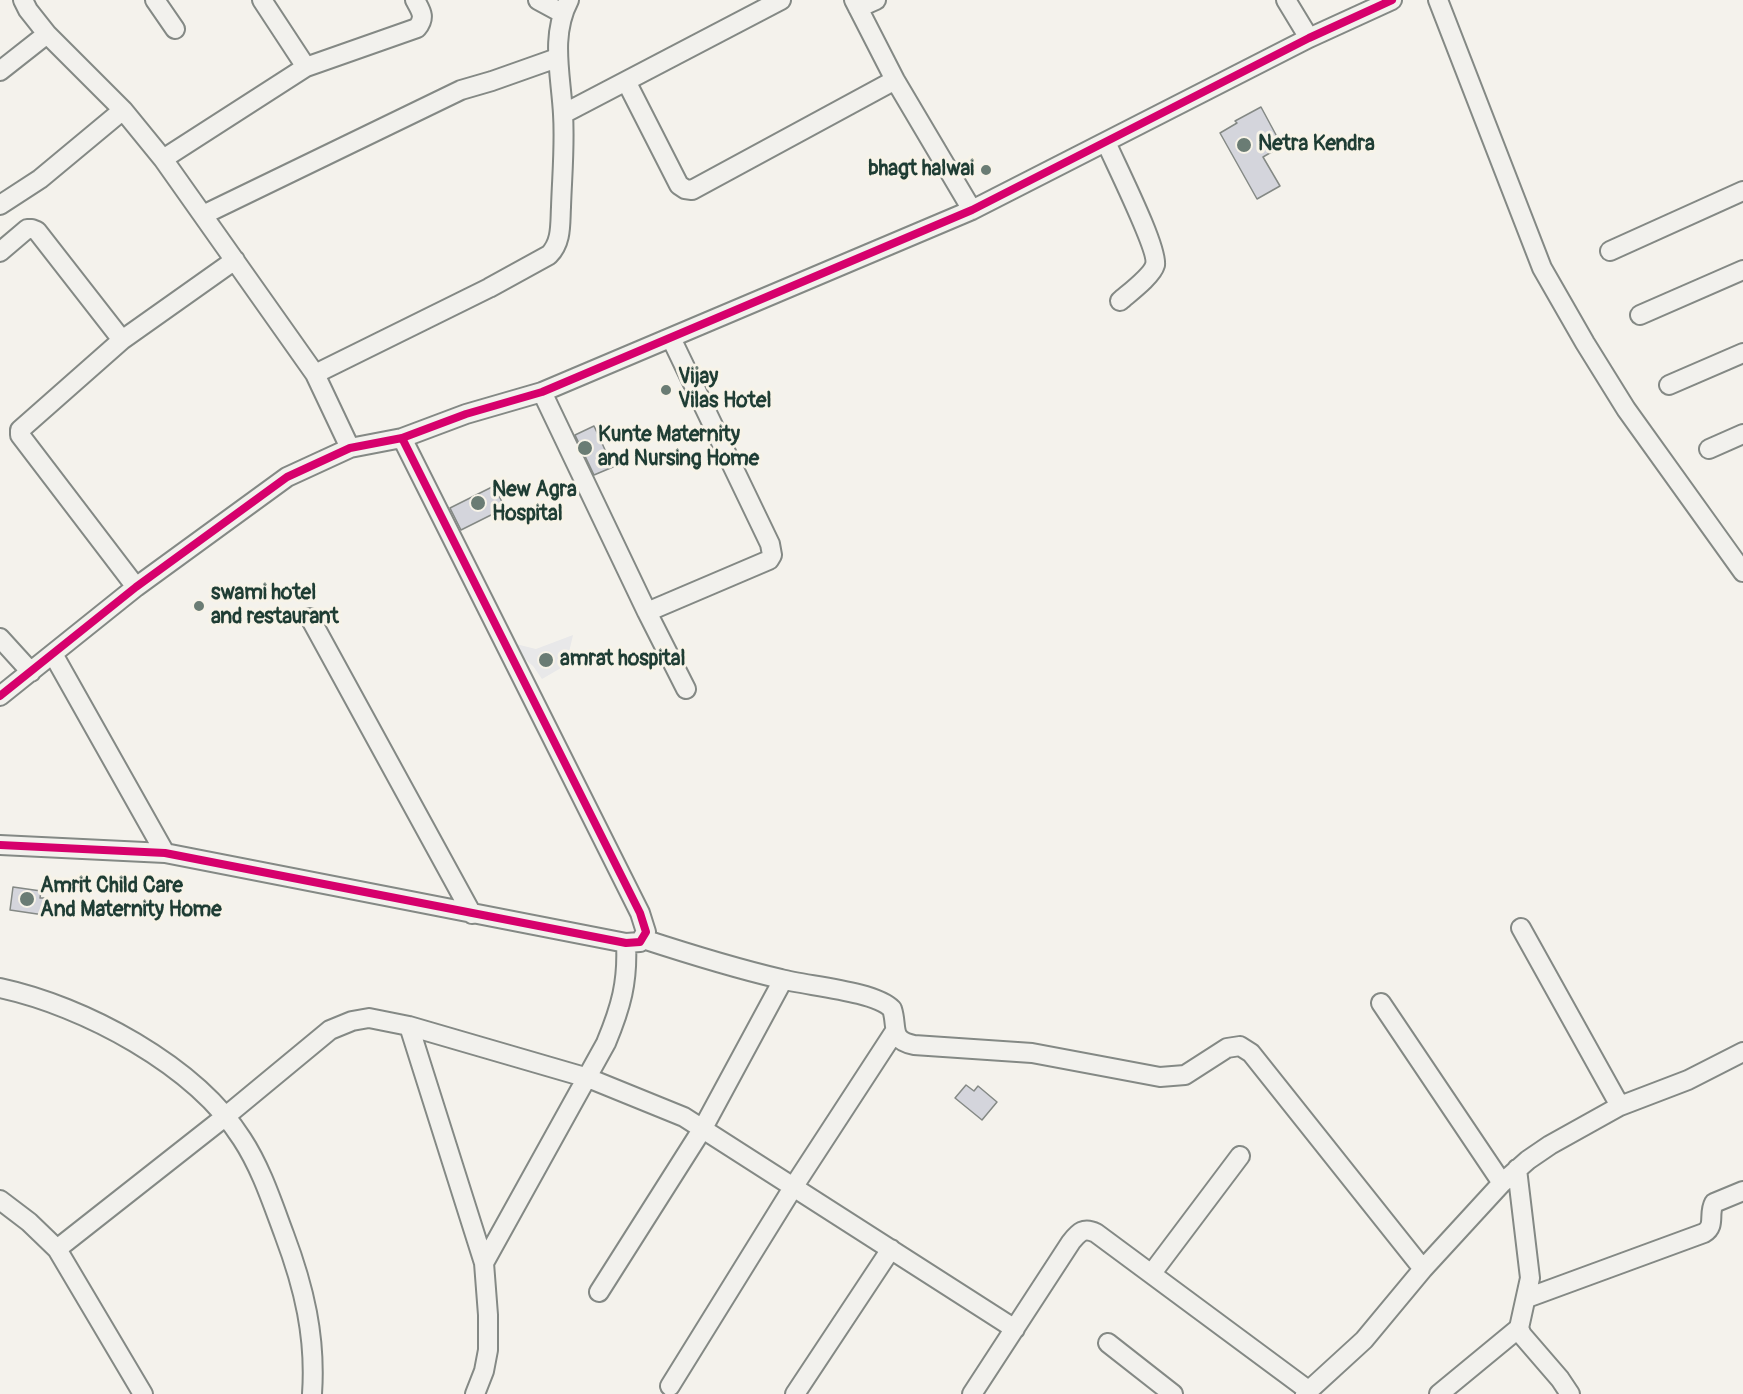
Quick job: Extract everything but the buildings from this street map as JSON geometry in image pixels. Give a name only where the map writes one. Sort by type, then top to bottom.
[{"type":"street","points":[[23,0],[47,34],[123,110],[163,159],[315,374],[350,448]]},
{"type":"street","points":[[155,0],[175,29]]},
{"type":"street","points":[[262,0],[306,67]]},
{"type":"street","points":[[163,159],[306,67],[417,28],[422,21],[423,13],[415,0]]},
{"type":"street","points":[[315,374],[489,288],[549,255],[556,246],[560,224],[563,114],[557,58],[566,7],[538,0]]},
{"type":"street","points":[[563,114],[781,0]]},
{"type":"street","points":[[876,0],[856,4],[895,80],[972,210]]},
{"type":"street","points":[[1286,0],[1309,38]]},
{"type":"street","points":[[0,696],[136,587],[287,477],[350,448],[402,438],[466,414],[542,392],[972,210],[1309,38],[1392,0]]},
{"type":"street","points":[[1438,0],[1542,268],[1626,409],[1743,572]]},
{"type":"street","points":[[0,70],[47,34]]},
{"type":"street","points":[[203,215],[461,90],[557,58]]},
{"type":"street","points":[[626,81],[676,181],[685,189],[692,190],[895,80]]},
{"type":"street","points":[[0,205],[40,179],[123,110]]},
{"type":"street","points":[[1106,142],[1156,258],[1155,266],[1150,273],[1120,301]]},
{"type":"street","points":[[1610,251],[1743,191]]},
{"type":"street","points":[[0,252],[27,229],[37,231],[122,340]]},
{"type":"street","points":[[136,587],[19,433],[24,424],[122,340],[235,260]]},
{"type":"street","points":[[1640,315],[1743,270]]},
{"type":"street","points":[[646,612],[769,560],[772,555],[770,544],[671,338]]},
{"type":"street","points":[[1669,385],[1743,353]]},
{"type":"street","points":[[542,392],[646,612],[686,688]]},
{"type":"street","points":[[1709,449],[1743,434]]},
{"type":"street","points":[[402,438],[646,929],[635,941],[619,1012],[588,1078],[484,1263]]},
{"type":"street","points":[[310,618],[472,914]]},
{"type":"street","points":[[0,638],[31,672]]},
{"type":"street","points":[[53,654],[165,853]]},
{"type":"street","points":[[0,845],[165,853],[472,914],[635,941],[783,980],[878,999],[892,1009],[895,1031],[902,1041],[914,1045],[1032,1053],[1160,1077],[1185,1075],[1227,1048],[1240,1046],[1251,1053],[1424,1269]]},
{"type":"street","points":[[1521,928],[1620,1106]]},
{"type":"street","points":[[599,1292],[703,1128],[783,980]]},
{"type":"street","points":[[0,988],[67,1008],[111,1029],[171,1067],[226,1116],[256,1162],[293,1258],[313,1342],[312,1394]]},
{"type":"street","points":[[1382,1003],[1502,1183]]},
{"type":"street","points":[[57,1249],[226,1116],[330,1030],[352,1021],[369,1018],[409,1026],[588,1078],[663,1107],[703,1128],[1015,1329]]},
{"type":"street","points":[[409,1026],[484,1263],[488,1350],[476,1394]]},
{"type":"street","points":[[670,1386],[794,1186],[895,1031]]},
{"type":"street","points":[[972,1394],[1071,1242],[1083,1230],[1096,1233],[1152,1273],[1306,1392],[1364,1340],[1424,1269],[1517,1169],[1550,1145],[1620,1106],[1688,1080],[1743,1052]]},
{"type":"street","points":[[1152,1273],[1240,1156]]},
{"type":"street","points":[[1439,1394],[1519,1328],[1530,1278],[1517,1169]]},
{"type":"street","points":[[1527,1298],[1704,1233],[1712,1224],[1711,1210],[1714,1203],[1743,1191]]},
{"type":"street","points":[[0,1200],[29,1222],[57,1249],[143,1394]]},
{"type":"street","points":[[795,1394],[891,1249]]},
{"type":"street","points":[[1519,1328],[1522,1335],[1570,1394]]},
{"type":"street","points":[[1108,1343],[1173,1394]]},
{"type":"shaded area","name":"amrat hospital","points":[[573,635],[566,665],[542,679],[512,643],[536,649]]},
{"type":"cycle path","points":[[0,696],[136,587],[287,477],[350,448],[402,438],[466,414],[542,392],[972,210],[1309,38],[1392,0]]},
{"type":"cycle path","points":[[0,845],[165,853],[626,943],[640,942],[646,932],[640,913],[402,438]]},
{"type":"place","name":"Netra Kendra","points":[[1244,145]]},
{"type":"place","name":"bhagt halwai","points":[[986,170]]},
{"type":"place","name":"Vijay Vilas Hotel","points":[[666,390]]},
{"type":"place","name":"Kunte Maternity and Nursing Home","points":[[585,448]]},
{"type":"place","name":"New Agra Hospital","points":[[478,503]]},
{"type":"place","name":"swami hotel and restaurant","points":[[199,606]]},
{"type":"place","name":"amrat hospital","points":[[546,660]]},
{"type":"place","name":"Amrit Child Care And Maternity Home","points":[[27,899]]}]
